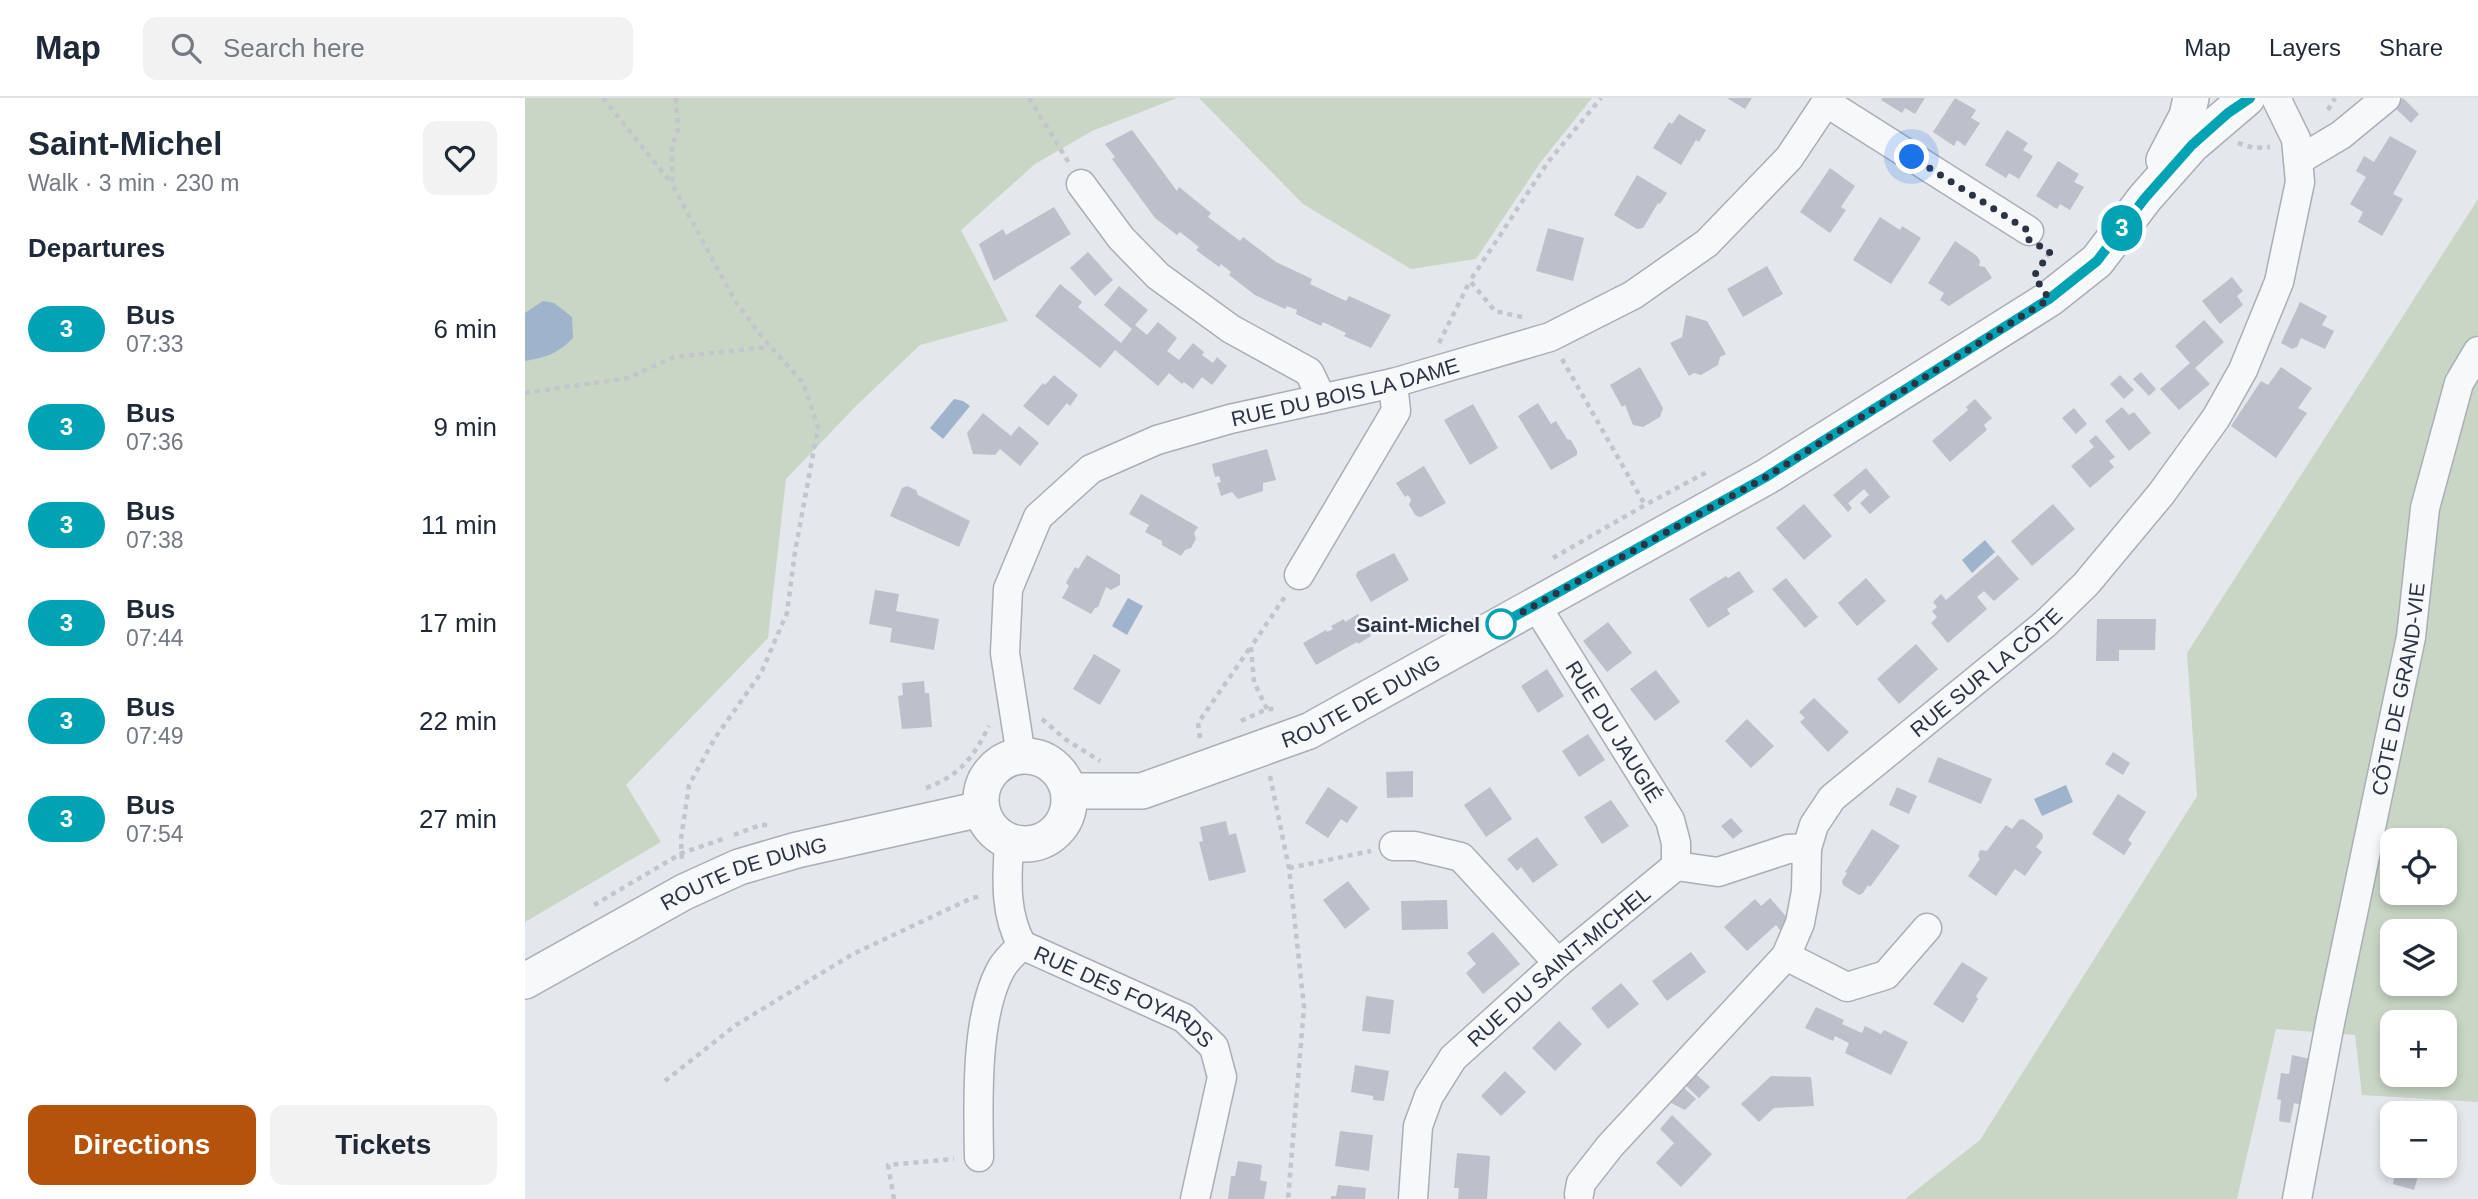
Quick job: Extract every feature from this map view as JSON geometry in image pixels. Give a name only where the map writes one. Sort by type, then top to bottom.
[{"type":"street","name":"ROUTE DE DUNG","points":[[2145,198],[2187,116],[2191,98]]},
{"type":"street","name":"ROUTE DE DUNG","points":[[1069,791],[1142,791],[1303,721],[1535,604],[1766,477],[2049,299],[2097,261],[2145,198],[2192,145],[2248,98]]},
{"type":"street","name":"RUE SUR LA CÔTE","points":[[1579,1194],[1581,1183],[1610,1146],[1786,957],[1800,923],[1806,891],[1807,848],[1814,825],[1832,798],[2045,624],[2086,584],[2161,494],[2216,418],[2243,370],[2279,282],[2300,182],[2296,139],[2276,98]]},
{"type":"street","points":[[2299,160],[2341,135],[2386,98]]},
{"type":"street","points":[[1828,100],[2029,231]]},
{"type":"street","name":"RUE DU BOIS LA DAME","points":[[1021,755],[1005,653],[1008,589],[1038,517],[1091,468],[1157,440],[1230,419],[1393,383],[1550,337],[1633,295],[1707,243],[1789,158],[1828,100]]},
{"type":"street","points":[[1081,184],[1121,237],[1158,276],[1231,329],[1309,372],[1322,399]]},
{"type":"street","name":"CÔTE DE GRAND-VIE","points":[[2297,1199],[2330,1023],[2411,637],[2425,508],[2459,383],[2478,351]]},
{"type":"street","points":[[1299,575],[1397,411],[1393,383]]},
{"type":"street","name":"RUE DU JAUGIÉ","points":[[1535,604],[1671,820],[1676,843],[1676,866]]},
{"type":"street","points":[[1021,755],[1037,757],[1052,764],[1063,776],[1069,791],[1069,810],[1061,828],[1047,840],[1028,845],[1009,842],[991,829],[981,809],[981,790],[989,773],[1003,761],[1021,755]]},
{"type":"street","name":"ROUTE DE DUNG","points":[[525,981],[684,892],[739,867],[797,850],[981,809]]},
{"type":"street","name":"RUE DES FOYARDS","points":[[1009,842],[1007,892],[1014,931],[1022,945],[1184,1017],[1214,1047],[1222,1077],[1195,1199]]},
{"type":"street","points":[[1394,846],[1415,846],[1461,857],[1558,963]]},
{"type":"street","points":[[1676,866],[1718,872],[1788,849],[1807,848]]},
{"type":"street","name":"RUE DU SAINT-MICHEL","points":[[1413,1199],[1418,1126],[1429,1096],[1453,1058],[1558,963],[1676,866]]},
{"type":"street","points":[[1786,957],[1847,987],[1886,975],[1927,928]]},
{"type":"street","points":[[979,1157],[978,1093],[987,1001],[1002,967],[1022,945]]},
{"type":"path","points":[[603,98],[672,184],[735,301],[803,383],[818,427],[795,552],[787,613],[761,673],[715,738],[689,785],[681,839],[684,892]]},
{"type":"path","points":[[672,184],[672,146],[678,130],[676,98]]},
{"type":"path","points":[[1029,98],[1081,184]]},
{"type":"path","points":[[1438,346],[1470,281],[1548,162],[1601,98]]},
{"type":"path","points":[[2029,231],[2029,240],[2050,252],[2034,276],[2049,299]]},
{"type":"path","points":[[1470,281],[1495,311],[1532,318],[1550,337],[1645,505]]},
{"type":"path","points":[[525,393],[628,378],[674,357],[770,346]]},
{"type":"path","points":[[1543,564],[1645,505],[1713,470]]},
{"type":"path","points":[[1200,739],[1198,723],[1299,575]]},
{"type":"path","points":[[1251,648],[1254,682],[1267,709]]},
{"type":"path","points":[[1233,724],[1267,709],[1285,709],[1303,721]]},
{"type":"path","points":[[922,789],[945,781],[976,752],[992,722],[1015,714],[1038,715],[1065,739],[1100,761],[1110,764]]},
{"type":"path","points":[[1188,743],[1211,734]]},
{"type":"path","points":[[1282,770],[1270,776],[1289,868],[1304,1006],[1288,1199]]},
{"type":"path","points":[[1289,868],[1394,846]]},
{"type":"path","points":[[665,1081],[736,1025],[853,954],[972,898],[1007,892]]},
{"type":"path","points":[[894,1199],[888,1165],[979,1157]]},
{"type":"green space","points":[[525,98],[1177,98],[1092,131],[1035,164],[961,230],[1008,321],[920,345],[856,406],[786,479],[768,638],[626,785],[661,842],[525,922]]},
{"type":"green space","points":[[1199,98],[1592,98],[1540,163],[1476,259],[1411,269],[1303,204]]},
{"type":"green space","points":[[2478,199],[2478,1102],[2362,1095],[2355,1035],[2276,1029],[2237,1199],[1905,1199],[1980,1140],[2197,796],[2187,653]]},
{"type":"water","points":[[543,301],[554,303],[572,317],[573,338],[551,354],[525,361],[525,313]]},
{"type":"water","points":[[954,399],[970,406],[943,439],[930,428]]},
{"type":"water","points":[[1985,540],[1995,552],[1972,573],[1962,560]]},
{"type":"water","points":[[1128,598],[1143,606],[1127,635],[1112,626]]},
{"type":"water","points":[[2066,785],[2073,802],[2042,816],[2034,799]]},
{"type":"building","points":[[1727,98],[1752,98],[1745,109]]},
{"type":"building","points":[[1925,98],[1915,114],[1905,108],[1902,113],[1881,100]]},
{"type":"building","points":[[1955,98],[1976,110],[1971,118],[1980,123],[1965,146],[1957,140],[1954,146],[1933,132]]},
{"type":"building","points":[[2403,98],[2419,114],[2411,123],[2394,107]]},
{"type":"building","points":[[1679,114],[1706,130],[1699,142],[1696,140],[1681,165],[1653,148],[1669,122],[1672,124]]},
{"type":"building","points":[[1132,130],[1177,191],[1179,187],[1211,213],[1208,217],[1240,241],[1243,237],[1276,262],[1312,279],[1310,284],[1346,301],[1349,296],[1391,315],[1371,348],[1344,336],[1346,333],[1323,322],[1321,326],[1296,314],[1297,310],[1287,306],[1285,309],[1255,295],[1229,275],[1231,272],[1221,264],[1219,267],[1196,250],[1199,247],[1180,232],[1177,235],[1155,218],[1112,159],[1115,157],[1105,144]]},
{"type":"building","points":[[2007,130],[2028,143],[2023,150],[2033,156],[2019,179],[2009,173],[2006,178],[1985,165]]},
{"type":"building","points":[[2390,136],[2417,151],[2393,194],[2403,199],[2382,236],[2358,222],[2363,212],[2350,204],[2366,177],[2356,171],[2364,156],[2374,162]]},
{"type":"building","points":[[2058,161],[2079,174],[2074,182],[2084,187],[2070,210],[2060,204],[2057,209],[2036,196]]},
{"type":"building","points":[[1830,168],[1855,186],[1841,207],[1846,210],[1830,233],[1800,212]]},
{"type":"building","points":[[1637,175],[1667,193],[1643,228],[1637,229],[1614,215]]},
{"type":"building","points":[[1054,207],[1071,234],[994,281],[979,244],[1003,229],[1006,235]]},
{"type":"building","points":[[1880,217],[1900,230],[1902,226],[1921,238],[1891,284],[1853,260]]},
{"type":"building","points":[[1548,228],[1584,238],[1573,281],[1536,271]]},
{"type":"building","points":[[1955,241],[1977,256],[1979,266],[1985,267],[1992,278],[1949,306],[1940,300],[1944,293],[1928,283]]},
{"type":"building","points":[[1088,252],[1113,280],[1095,296],[1070,268]]},
{"type":"building","points":[[1767,266],[1783,294],[1743,317],[1727,289]]},
{"type":"building","points":[[2232,277],[2243,291],[2237,296],[2243,305],[2220,324],[2202,301]]},
{"type":"building","points":[[1060,284],[1082,302],[1078,307],[1121,343],[1132,329],[1104,305],[1119,286],[1148,310],[1135,325],[1147,335],[1158,322],[1177,338],[1167,351],[1179,360],[1193,343],[1204,352],[1202,355],[1213,363],[1217,357],[1227,366],[1212,385],[1202,377],[1193,389],[1169,373],[1158,386],[1115,350],[1100,368],[1035,316]]},
{"type":"building","points":[[2300,302],[2327,316],[2322,325],[2334,331],[2325,349],[2301,338],[2297,347],[2292,349],[2281,343]]},
{"type":"building","points":[[1686,315],[1707,321],[1726,354],[1720,357],[1718,365],[1701,375],[1694,373],[1689,376],[1670,343],[1682,337]]},
{"type":"building","points":[[2204,320],[2224,342],[2195,368],[2210,384],[2179,410],[2160,389],[2190,363],[2175,346]]},
{"type":"building","points":[[1640,367],[1663,408],[1660,417],[1643,427],[1633,425],[1625,405],[1622,407],[1610,385]]},
{"type":"building","points":[[2281,367],[2312,388],[2298,408],[2307,413],[2276,458],[2231,426],[2261,381],[2268,385]]},
{"type":"building","points":[[2141,372],[2156,389],[2149,396],[2133,379]]},
{"type":"building","points":[[1054,375],[1078,395],[1070,406],[1067,403],[1048,426],[1023,406],[1043,383],[1045,385]]},
{"type":"building","points":[[2120,375],[2134,390],[2124,399],[2110,384]]},
{"type":"building","points":[[1975,399],[1992,418],[1984,425],[1987,430],[1950,462],[1932,441],[1968,410],[1966,407]]},
{"type":"building","points":[[1538,403],[1551,424],[1556,421],[1577,451],[1577,455],[1551,470],[1518,416]]},
{"type":"building","points":[[1473,404],[1498,448],[1470,465],[1444,420]]},
{"type":"building","points":[[2122,407],[2129,415],[2134,412],[2151,433],[2129,451],[2105,421]]},
{"type":"building","points":[[2074,408],[2087,424],[2076,434],[2062,418]]},
{"type":"building","points":[[983,413],[1011,436],[1019,426],[1039,443],[1020,466],[1000,449],[995,455],[973,454],[967,433]]},
{"type":"building","points":[[2096,435],[2115,457],[2109,461],[2114,467],[2090,488],[2071,466],[2094,447],[2089,441]]},
{"type":"building","points":[[1267,449],[1276,480],[1263,483],[1263,491],[1238,499],[1232,492],[1221,496],[1217,483],[1221,482],[1219,476],[1215,477],[1212,464]]},
{"type":"building","points":[[1424,466],[1446,503],[1421,517],[1416,516],[1409,505],[1411,500],[1408,495],[1405,497],[1396,483]]},
{"type":"building","points":[[1866,468],[1890,497],[1870,514],[1860,503],[1869,495],[1864,489],[1848,503],[1852,508],[1848,512],[1833,495]]},
{"type":"building","points":[[907,486],[916,490],[918,495],[970,521],[959,547],[890,516],[902,488]]},
{"type":"building","points":[[1141,494],[1198,527],[1191,548],[1185,550],[1181,556],[1145,532],[1149,525],[1129,514]]},
{"type":"building","points":[[1804,504],[1832,536],[1804,560],[1776,528]]},
{"type":"building","points":[[2053,504],[2075,529],[2032,566],[2011,541]]},
{"type":"building","points":[[1394,553],[1409,580],[1371,602],[1356,576],[1357,572]]},
{"type":"building","points":[[1087,555],[1120,575],[1120,585],[1111,590],[1106,587],[1098,607],[1091,614],[1062,598],[1069,586],[1066,583],[1075,567],[1078,569]]},
{"type":"building","points":[[1998,555],[2019,579],[1994,601],[1984,591],[1977,597],[1987,609],[1948,643],[1931,623],[1937,617],[1932,611],[1937,607],[1933,602],[1941,594],[1946,600]]},
{"type":"building","points":[[1739,571],[1754,592],[1727,609],[1730,614],[1708,628],[1689,599]]},
{"type":"building","points":[[1786,578],[1818,617],[1805,628],[1772,589]]},
{"type":"building","points":[[1866,578],[1886,601],[1857,626],[1838,603]]},
{"type":"building","points":[[875,590],[899,594],[896,611],[939,619],[934,650],[890,642],[892,628],[869,624]]},
{"type":"building","points":[[1358,614],[1371,636],[1316,665],[1303,643],[1333,629],[1331,626],[1344,619],[1345,622]]},
{"type":"building","points":[[2097,619],[2156,619],[2155,650],[2119,650],[2119,661],[2096,661]]},
{"type":"building","points":[[1608,622],[1632,653],[1607,672],[1583,641]]},
{"type":"building","points":[[1916,644],[1938,669],[1899,704],[1877,679]]},
{"type":"building","points":[[1094,654],[1121,670],[1100,705],[1073,689]]},
{"type":"building","points":[[1547,669],[1564,696],[1538,713],[1521,686]]},
{"type":"building","points":[[1656,670],[1680,702],[1655,721],[1630,689]]},
{"type":"building","points":[[924,681],[925,693],[929,693],[932,727],[902,729],[898,696],[903,695],[902,683]]},
{"type":"building","points":[[1814,698],[1849,732],[1828,752],[1800,722],[1805,718],[1799,712]]},
{"type":"building","points":[[1747,719],[1774,746],[1751,768],[1725,741]]},
{"type":"building","points":[[1588,734],[1605,760],[1579,777],[1562,751]]},
{"type":"building","points":[[2113,752],[2130,763],[2123,775],[2105,764]]},
{"type":"building","points":[[1938,757],[1992,779],[1981,804],[1928,782]]},
{"type":"building","points":[[1413,771],[1413,797],[1387,798],[1386,772]]},
{"type":"building","points":[[1328,787],[1358,807],[1347,823],[1341,819],[1328,838],[1305,823]]},
{"type":"building","points":[[1490,787],[1512,819],[1486,837],[1464,805]]},
{"type":"building","points":[[1897,787],[1917,796],[1909,814],[1889,805]]},
{"type":"building","points":[[2118,794],[2146,812],[2128,840],[2132,843],[2124,855],[2092,834]]},
{"type":"building","points":[[1611,800],[1629,826],[1602,844],[1584,817]]},
{"type":"building","points":[[1731,818],[1743,831],[1733,839],[1721,826]]},
{"type":"building","points":[[2023,819],[2042,833],[2043,838],[2036,847],[2042,852],[2025,876],[2015,869],[1996,896],[1968,876],[1980,859],[1980,850],[1987,851],[2006,825],[2012,829]]},
{"type":"building","points":[[1226,821],[1229,835],[1236,833],[1246,872],[1209,881],[1199,842],[1203,841],[1200,827]]},
{"type":"building","points":[[1872,829],[1900,846],[1870,887],[1868,885],[1859,895],[1843,885],[1842,881]]},
{"type":"building","points":[[1537,837],[1558,865],[1533,883],[1521,867],[1517,871],[1507,859]]},
{"type":"building","points":[[1348,881],[1370,909],[1345,929],[1323,900]]},
{"type":"building","points":[[1770,898],[1791,922],[1781,931],[1776,925],[1747,951],[1724,927],[1755,899],[1761,906]]},
{"type":"building","points":[[1447,900],[1448,929],[1402,930],[1401,901]]},
{"type":"building","points":[[1493,932],[1520,964],[1483,994],[1466,973],[1476,964],[1467,953]]},
{"type":"building","points":[[1691,952],[1706,972],[1667,1001],[1652,981]]},
{"type":"building","points":[[1962,962],[1988,978],[1963,1023],[1933,1004]]},
{"type":"building","points":[[1621,983],[1639,1004],[1608,1029],[1591,1008]]},
{"type":"building","points":[[1366,996],[1394,1000],[1390,1034],[1362,1031]]},
{"type":"building","points":[[1816,1007],[1844,1020],[1842,1024],[1862,1033],[1865,1026],[1881,1034],[1884,1030],[1908,1042],[1891,1075],[1845,1053],[1849,1043],[1835,1036],[1833,1041],[1805,1028]]},
{"type":"building","points":[[1559,1021],[1582,1044],[1555,1071],[1532,1048]]},
{"type":"building","points":[[2292,1055],[2310,1059],[2302,1105],[2294,1103],[2290,1123],[2279,1121],[2281,1100],[2277,1099],[2281,1073],[2289,1074]]},
{"type":"building","points":[[1355,1065],[1389,1071],[1384,1101],[1351,1092]]},
{"type":"building","points":[[1505,1071],[1526,1092],[1501,1116],[1481,1096]]},
{"type":"building","points":[[1694,1072],[1710,1087],[1699,1098],[1684,1084]]},
{"type":"building","points":[[1771,1076],[1811,1077],[1814,1106],[1774,1108],[1759,1122],[1741,1104]]},
{"type":"building","points":[[1684,1088],[1696,1099],[1685,1110],[1671,1103]]},
{"type":"building","points":[[1672,1115],[1712,1154],[1681,1187],[1656,1163],[1674,1143],[1660,1129]]},
{"type":"building","points":[[1340,1131],[1373,1135],[1369,1171],[1335,1166]]},
{"type":"building","points":[[1457,1153],[1490,1156],[1487,1199],[1458,1199],[1459,1188],[1454,1188]]},
{"type":"building","points":[[1238,1161],[1262,1165],[1260,1180],[1267,1182],[1264,1199],[1228,1199],[1231,1176],[1235,1176]]},
{"type":"building","points":[[2394,1178],[2418,1178],[2414,1190],[2393,1184]]},
{"type":"building","points":[[1338,1185],[1366,1188],[1365,1199],[1331,1199],[1331,1196],[1336,1196]]},
{"type":"bus line","name":"3","points":[[1501,624],[1766,477],[2049,299],[2097,261],[2145,198],[2192,145],[2228,113],[2250,98]]},
{"type":"place","name":"Saint-Michel","points":[[1501,624]]},
{"type":"route","points":[[1501,624],[1766,477],[2049,299],[2034,276],[2050,252],[2029,240],[2029,231],[1912,157]]}]
